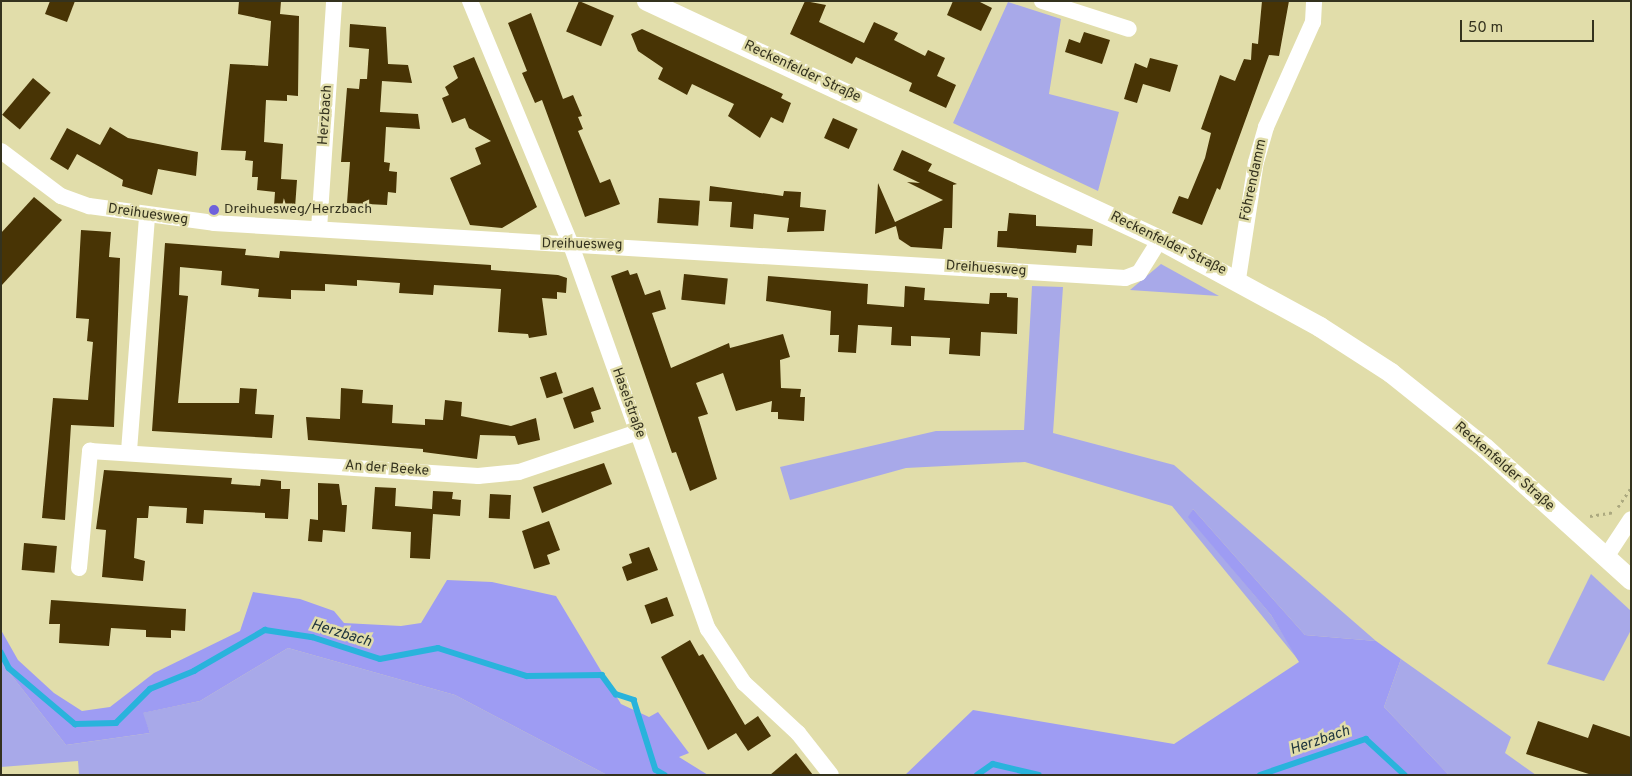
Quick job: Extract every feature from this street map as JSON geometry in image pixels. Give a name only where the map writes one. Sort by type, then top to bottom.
[{"type":"street","name":"Herzbach","points":[[319,229],[334,1]]},
{"type":"street","name":"Haselstraße","points":[[470,1],[571,245],[708,629],[744,683],[798,733],[831,775]]},
{"type":"street","name":"Reckenfelder Straße","points":[[648,1],[1160,240],[1238,279],[1391,373],[1570,525],[1631,580]]},
{"type":"street","points":[[1042,1],[1129,29]]},
{"type":"street","name":"Föhrendamm","points":[[1238,279],[1256,162],[1266,127],[1313,22],[1314,1]]},
{"type":"street","name":"Dreihuesweg","points":[[1,151],[61,196],[147,217],[571,245],[1125,278],[1139,273],[1160,240]]},
{"type":"street","points":[[129,451],[147,217]]},
{"type":"street","name":"An der Beeke","points":[[80,568],[90,451],[129,451],[478,476],[519,472],[638,432]]},
{"type":"street","points":[[1606,557],[1631,519]]},
{"type":"path","points":[[1570,525],[1581,514],[1595,518],[1615,512],[1631,488]]},
{"type":"shaded area","points":[[1008,2],[1061,19],[1049,94],[1119,112],[1098,191],[953,123]]},
{"type":"shaded area","points":[[1161,264],[1219,296],[1130,290]]},
{"type":"shaded area","points":[[1032,286],[1063,287],[1053,433],[1174,465],[1376,641],[1305,635],[1193,509],[1189,517],[1271,615],[1300,662],[1172,506],[1025,462],[906,468],[790,500],[780,467],[936,431],[1024,430]]},
{"type":"shaded area","points":[[1193,509],[1305,635],[1376,641],[1401,659],[1384,707],[1449,775],[905,775],[973,710],[1174,744],[1299,662],[1271,615],[1188,517]]},
{"type":"shaded area","points":[[1591,574],[1631,611],[1631,630],[1604,681],[1547,664]]},
{"type":"shaded area","points":[[447,580],[492,582],[556,596],[621,704],[649,717],[658,712],[689,753],[679,757],[708,775],[607,775],[455,695],[288,648],[200,701],[143,713],[150,733],[66,745],[1,662],[1,630],[18,660],[54,693],[82,711],[110,707],[154,673],[240,631],[253,592],[300,599],[334,611],[344,623],[401,626],[421,623]]},
{"type":"shaded area","points":[[288,648],[455,695],[607,775],[79,775],[78,761],[1,767],[1,662],[66,745],[150,733],[142,713],[200,701]]},
{"type":"shaded area","points":[[1401,659],[1511,737],[1505,753],[1536,775],[1449,775],[1384,707]]},
{"type":"building","points":[[50,1],[75,1],[67,22],[45,14]]},
{"type":"building","points":[[239,1],[281,1],[280,14],[299,16],[298,96],[287,95],[287,101],[266,100],[264,142],[283,144],[281,179],[297,180],[295,208],[274,206],[275,192],[257,190],[258,177],[252,177],[253,161],[245,160],[246,151],[221,150],[230,64],[268,66],[271,21],[238,14]]},
{"type":"building","points":[[579,1],[614,16],[601,46],[566,31]]},
{"type":"building","points":[[805,1],[826,5],[819,22],[864,43],[874,22],[898,33],[894,40],[925,56],[928,50],[945,58],[937,76],[956,85],[946,108],[909,91],[912,83],[856,57],[852,64],[790,34]]},
{"type":"building","points":[[953,1],[978,1],[992,8],[981,31],[947,15]]},
{"type":"building","points":[[1262,1],[1289,1],[1279,56],[1269,55],[1220,190],[1217,188],[1202,225],[1172,213],[1179,196],[1188,199],[1205,158],[1211,133],[1201,129],[1220,75],[1235,81],[1244,59],[1251,60],[1252,43],[1258,44]]},
{"type":"building","points":[[531,13],[563,99],[573,95],[582,116],[578,117],[583,129],[578,131],[600,183],[610,179],[620,204],[585,217],[542,100],[535,103],[522,73],[527,71],[508,23]]},
{"type":"building","points":[[350,24],[386,27],[388,64],[408,65],[412,83],[382,81],[380,112],[418,114],[420,129],[386,127],[384,162],[390,163],[389,171],[397,172],[396,193],[388,192],[387,205],[347,203],[350,162],[341,162],[347,88],[359,89],[360,79],[367,79],[369,49],[349,47]]},
{"type":"building","points":[[642,29],[783,94],[781,98],[791,103],[783,123],[771,117],[760,138],[728,116],[734,104],[692,84],[687,95],[658,79],[663,68],[638,51],[631,34]]},
{"type":"building","points":[[1084,32],[1110,40],[1102,64],[1065,52],[1069,39],[1080,43]]},
{"type":"building","points":[[474,57],[537,207],[502,228],[470,225],[450,178],[481,164],[475,148],[491,141],[469,128],[465,118],[452,123],[442,98],[449,95],[445,87],[458,78],[453,66]]},
{"type":"building","points":[[1150,58],[1178,65],[1170,92],[1143,84],[1137,103],[1124,99],[1135,63],[1147,68]]},
{"type":"building","points":[[33,78],[51,93],[20,130],[2,115]]},
{"type":"building","points":[[833,118],[858,129],[849,149],[824,138]]},
{"type":"building","points":[[110,127],[128,138],[198,152],[196,176],[158,169],[152,195],[122,186],[123,180],[77,154],[68,170],[50,159],[67,128],[100,145]]},
{"type":"building","points":[[902,150],[932,164],[928,171],[957,184],[953,185],[952,228],[944,228],[942,249],[911,247],[899,239],[896,226],[875,234],[878,183],[895,222],[943,200],[907,182],[920,183],[893,170]]},
{"type":"building","points":[[710,186],[783,196],[784,191],[801,192],[800,207],[826,210],[824,231],[787,232],[789,218],[754,214],[753,229],[730,227],[732,202],[709,201]]},
{"type":"building","points":[[34,197],[62,220],[1,286],[1,233]]},
{"type":"building","points":[[659,198],[700,201],[698,226],[657,223]]},
{"type":"building","points":[[1009,213],[1036,215],[1036,226],[1093,229],[1092,246],[1077,245],[1076,253],[997,247],[998,231],[1007,231]]},
{"type":"building","points":[[81,230],[111,232],[109,257],[120,258],[114,427],[71,425],[65,520],[42,518],[53,398],[88,400],[93,342],[87,341],[89,319],[76,318]]},
{"type":"building","points":[[165,243],[246,249],[245,255],[279,258],[280,251],[491,265],[491,270],[558,275],[567,278],[566,293],[557,292],[557,299],[542,298],[547,335],[529,338],[528,334],[498,332],[501,289],[434,285],[433,295],[399,293],[400,283],[357,280],[357,286],[325,284],[325,291],[291,290],[291,299],[258,297],[259,289],[221,285],[222,271],[180,267],[179,295],[188,296],[178,403],[239,403],[240,388],[257,389],[255,414],[274,415],[272,438],[152,431]]},
{"type":"building","points":[[628,270],[630,275],[637,273],[645,295],[660,290],[666,309],[652,313],[671,368],[729,343],[730,348],[783,334],[790,357],[780,360],[781,388],[801,389],[800,397],[805,397],[804,421],[778,419],[778,412],[771,412],[772,401],[736,411],[723,373],[696,383],[708,414],[698,417],[717,479],[690,491],[676,452],[672,453],[611,276]]},
{"type":"building","points":[[684,274],[728,279],[725,304],[681,300]]},
{"type":"building","points":[[768,276],[868,284],[867,304],[904,307],[905,286],[925,288],[924,300],[989,304],[990,293],[1007,293],[1007,297],[1018,298],[1017,334],[981,332],[980,356],[949,354],[950,338],[911,336],[911,346],[891,345],[892,327],[858,325],[856,353],[838,352],[839,335],[830,335],[831,311],[766,301]]},
{"type":"building","points":[[556,372],[563,393],[547,398],[540,377]]},
{"type":"building","points":[[593,387],[601,409],[591,412],[594,422],[574,429],[563,398]]},
{"type":"building","points":[[341,388],[363,390],[362,403],[393,405],[392,423],[425,425],[425,419],[443,420],[445,400],[462,402],[461,416],[511,426],[536,418],[540,440],[518,445],[515,436],[480,435],[477,459],[423,452],[423,449],[308,440],[306,417],[340,419]]},
{"type":"building","points":[[604,463],[612,484],[542,513],[533,487]]},
{"type":"building","points":[[104,470],[232,478],[231,484],[260,486],[261,479],[281,481],[281,489],[290,489],[288,519],[265,518],[265,513],[204,510],[203,524],[186,523],[187,508],[149,506],[148,518],[137,518],[134,558],[145,561],[143,581],[102,577],[106,530],[96,529]]},
{"type":"building","points":[[318,483],[339,484],[342,505],[347,505],[345,532],[323,530],[322,542],[308,541],[310,519],[318,520]]},
{"type":"building","points":[[375,487],[396,488],[395,506],[432,509],[433,491],[453,492],[452,499],[461,500],[460,516],[433,514],[430,559],[410,558],[411,532],[372,529]]},
{"type":"building","points":[[490,494],[511,495],[510,519],[489,518]]},
{"type":"building","points":[[549,521],[560,550],[547,555],[550,564],[534,569],[522,531]]},
{"type":"building","points":[[24,543],[57,546],[55,573],[22,570]]},
{"type":"building","points":[[649,547],[658,570],[627,581],[622,567],[632,563],[629,554]]},
{"type":"building","points":[[667,597],[674,616],[651,624],[644,605]]},
{"type":"building","points":[[51,600],[186,609],[185,631],[171,630],[171,638],[146,637],[146,630],[111,628],[109,646],[59,643],[60,624],[49,624]]},
{"type":"building","points":[[690,640],[699,656],[703,654],[745,725],[758,716],[771,736],[748,751],[736,733],[708,750],[661,657]]},
{"type":"building","points":[[1538,721],[1588,738],[1593,724],[1631,737],[1631,775],[1592,775],[1526,754]]},
{"type":"building","points":[[796,753],[813,775],[770,775]]},
{"type":"waterway","name":"Herzbach","points":[[1,652],[9,668],[75,724],[116,723],[150,689],[194,671],[265,630],[312,637],[380,659],[438,648],[527,676],[602,675],[616,694],[634,700],[656,770],[665,775]]},
{"type":"waterway","name":"Herzbach","points":[[1260,775],[1366,739],[1405,775]]},
{"type":"waterway","name":"Herzbach","points":[[977,775],[993,764],[1039,775]]},
{"type":"place","name":"Dreihuesweg/Herzbach","points":[[214,210]]}]
